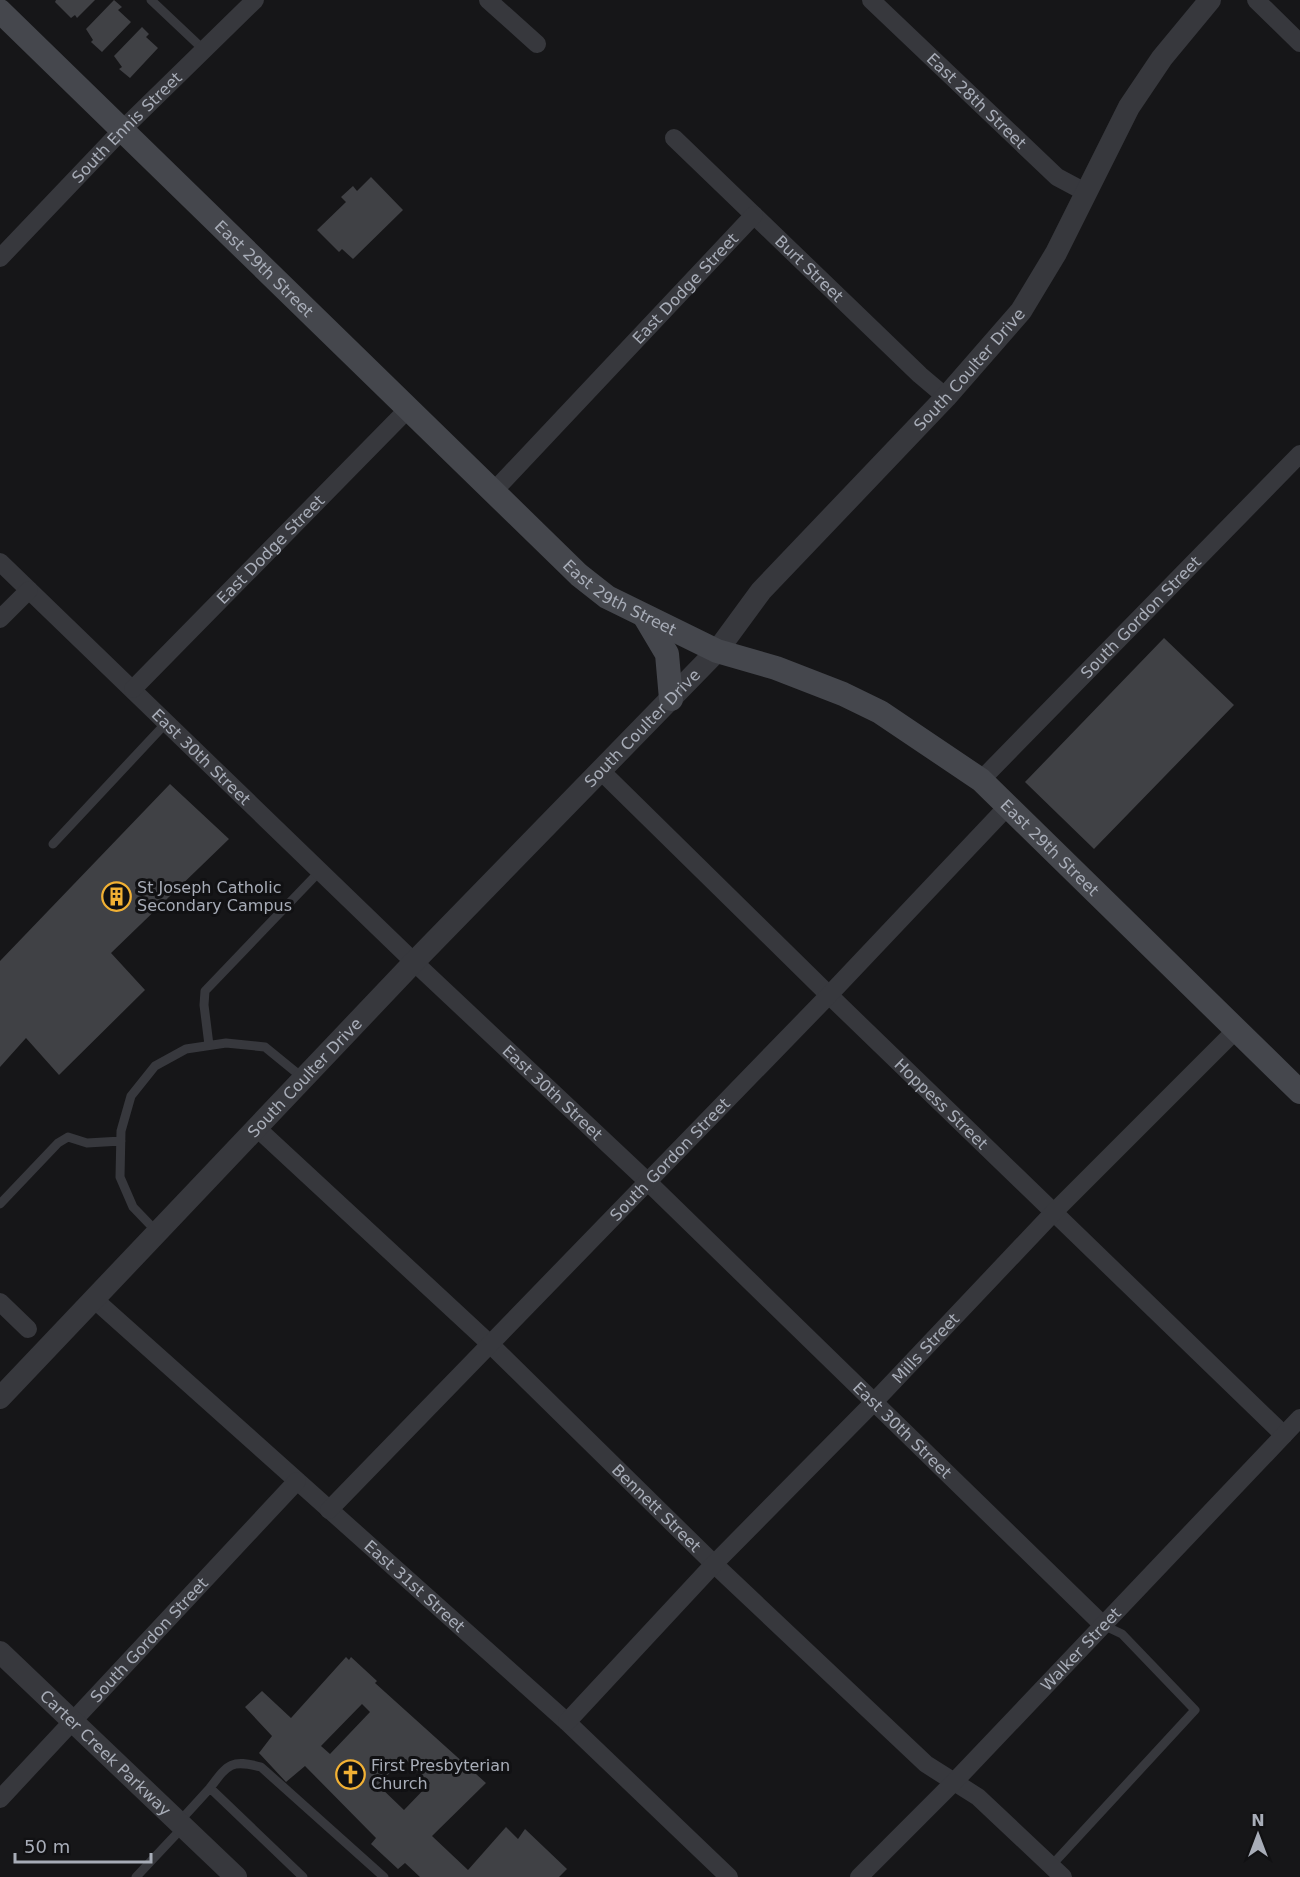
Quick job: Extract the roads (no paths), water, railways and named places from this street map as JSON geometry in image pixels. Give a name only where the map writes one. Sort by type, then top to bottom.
[{"type":"main road","name":"East 29th Street","points":[[0,11],[579,575],[607,597],[717,651],[776,668],[843,694],[880,712],[981,780],[1300,1092]]},
{"type":"main road","points":[[645,617],[667,654],[671,699]]},
{"type":"street","name":"South Ennis Street","points":[[0,258],[123,129],[255,0]]},
{"type":"street","points":[[488,0],[537,45]]},
{"type":"street","name":"East 28th Street","points":[[871,0],[1057,177],[1088,193]]},
{"type":"street","name":"South Coulter Drive","points":[[0,1398],[258,1129],[414,962],[717,651],[761,591],[946,397],[1021,311],[1088,193],[1129,107],[1162,57],[1210,0]]},
{"type":"street","points":[[1256,0],[1300,43]]},
{"type":"street","name":"Burt Street","points":[[674,138],[920,375],[946,397]]},
{"type":"street","name":"East Dodge Street","points":[[493,492],[754,215]]},
{"type":"street","name":"East Dodge Street","points":[[133,689],[408,409]]},
{"type":"street","name":"South Gordon Street","points":[[981,780],[1300,454]]},
{"type":"street","name":"East 30th Street","points":[[0,562],[414,962],[647,1181],[1103,1625]]},
{"type":"street","points":[[0,620],[29,590]]},
{"type":"street","name":"Hoppess Street","points":[[601,771],[1053,1213],[1284,1435]]},
{"type":"street","name":"South Gordon Street","points":[[329,1510],[829,995],[1007,807]]},
{"type":"street","name":"Mills Street","points":[[567,1722],[714,1564],[874,1402],[1053,1213],[1236,1030]]},
{"type":"street","name":"Bennett Street","points":[[258,1129],[489,1343],[714,1564],[926,1764],[978,1797],[1057,1871]]},
{"type":"street","name":"East 31st Street","points":[[95,1300],[567,1722],[729,1877]]},
{"type":"street","points":[[0,1302],[28,1329]]},
{"type":"street","name":"Walker Street","points":[[860,1877],[955,1781],[1300,1418]]},
{"type":"street","name":"South Gordon Street","points":[[0,1799],[297,1481]]},
{"type":"street","name":"Carter Creek Parkway","points":[[0,1653],[236,1877]]},
{"type":"lane","points":[[151,0],[204,50]]},
{"type":"lane","points":[[53,844],[167,722]]},
{"type":"lane","points":[[208,1046],[205,991],[320,871]]},
{"type":"lane","points":[[159,1233],[133,1207],[120,1177],[121,1131],[131,1096],[154,1066],[186,1049],[226,1043],[265,1047],[305,1079]]},
{"type":"lane","points":[[0,1204],[58,1143],[68,1137],[87,1143],[121,1141]]},
{"type":"lane","points":[[1057,1871],[1195,1710],[1122,1634],[1103,1625]]},
{"type":"lane","points":[[136,1877],[226,1767],[240,1761],[261,1767],[384,1877]]},
{"type":"lane","points":[[210,1788],[303,1877]]},
{"type":"place","name":"St Joseph Catholic Secondary Campus","points":[[116,896]]},
{"type":"place","name":"First Presbyterian Church","points":[[350,1774]]}]
